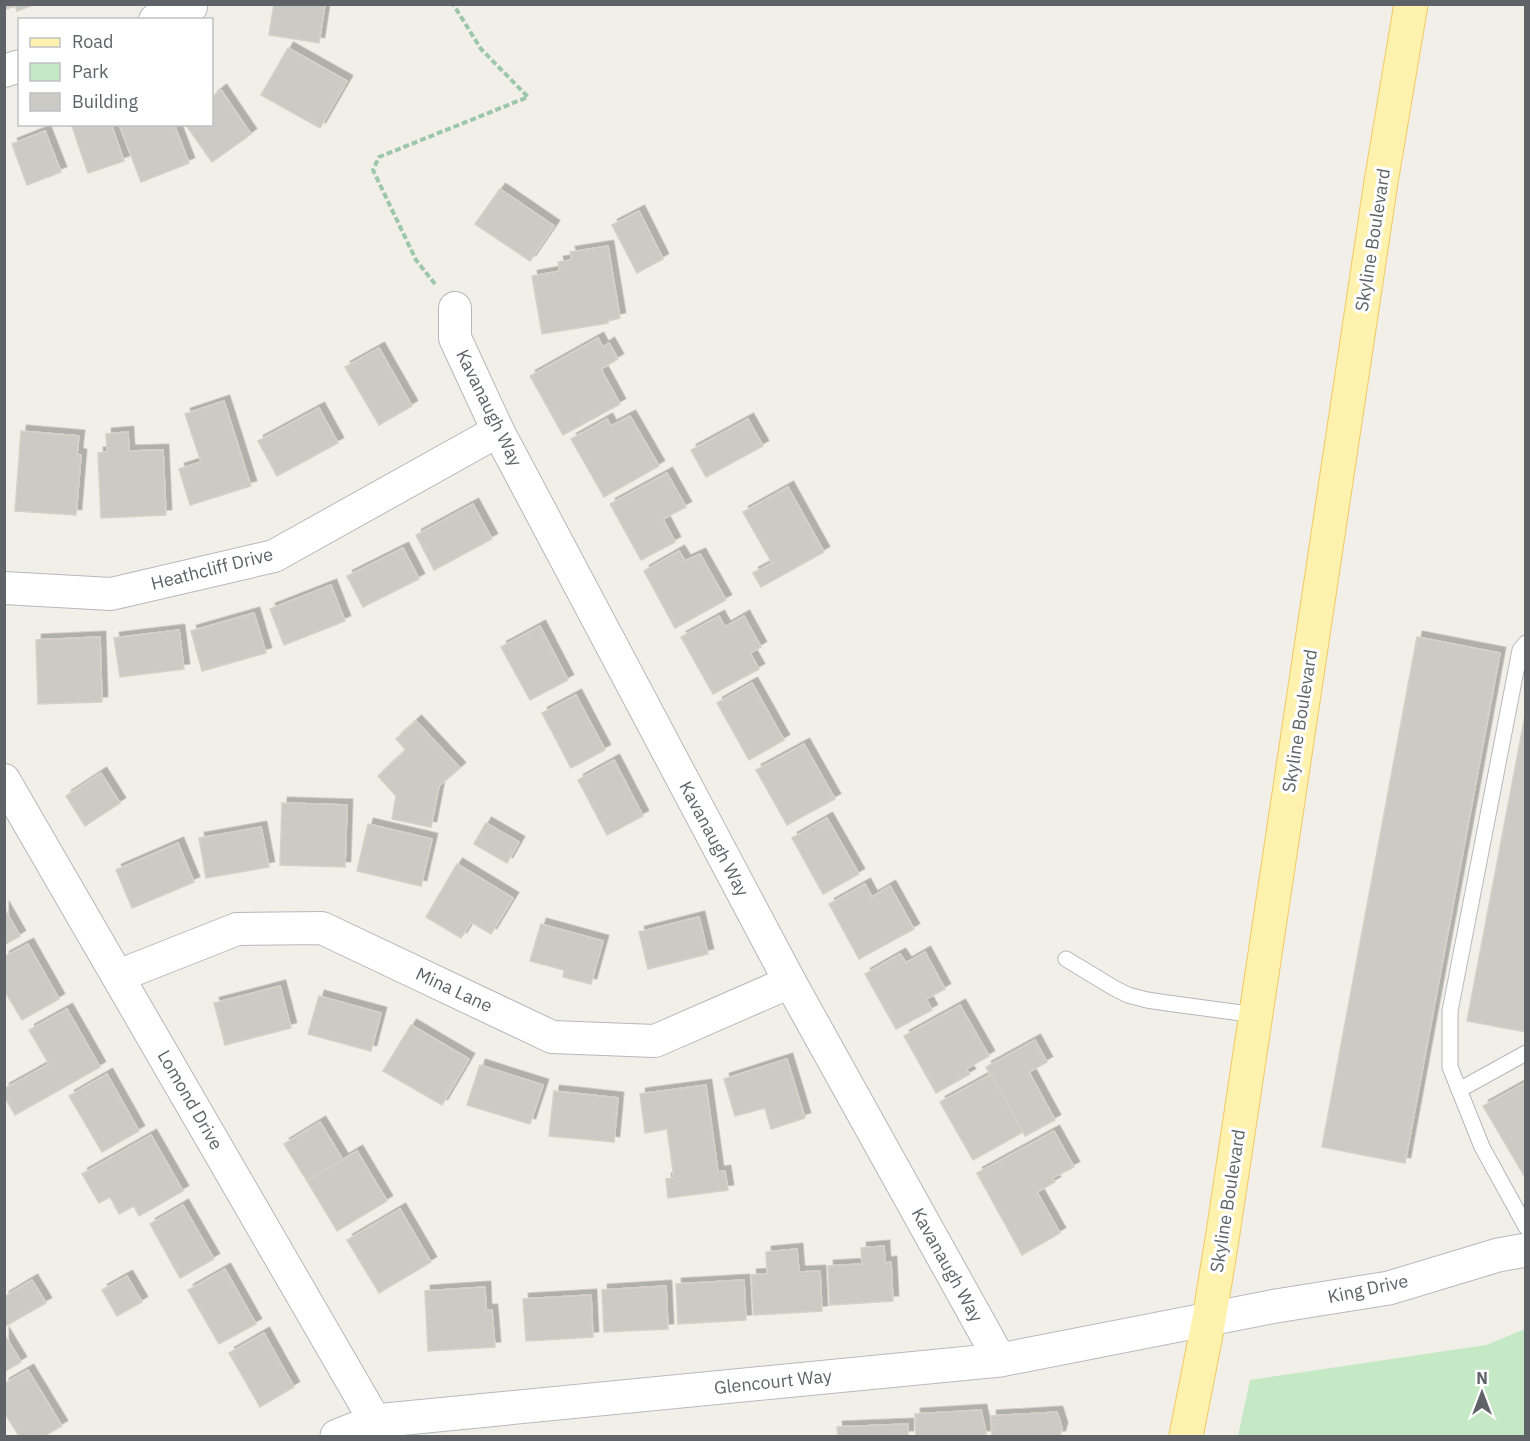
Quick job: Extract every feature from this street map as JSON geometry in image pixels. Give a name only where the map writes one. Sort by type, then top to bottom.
[{"type":"main road","name":"Skyline Boulevard","points":[[1186,1437],[1209,1319],[1381,182],[1411,4]]},
{"type":"street","points":[[160,18],[191,6]]},
{"type":"street","name":"Kavanaugh Way","points":[[455,308],[455,338],[498,431],[790,982],[1000,1360]]},
{"type":"street","name":"Heathcliff Drive","points":[[4,588],[111,594],[274,556],[498,431]]},
{"type":"street","name":"Lomond Drive","points":[[4,780],[375,1420]]},
{"type":"street","name":"Mina Lane","points":[[118,976],[237,929],[322,928],[552,1037],[655,1041],[790,982]]},
{"type":"street","name":"King Drive","points":[[1209,1319],[1389,1288],[1498,1255],[1526,1250]]},
{"type":"street","name":"Glencourt Way","points":[[337,1437],[375,1420],[1000,1360],[1209,1319]]},
{"type":"lane","points":[[1526,643],[1520,650],[1450,1011],[1450,1067],[1482,1147],[1526,1227]]},
{"type":"lane","points":[[1065,959],[1128,995],[1167,1004],[1256,1015]]},
{"type":"lane","points":[[1459,1090],[1526,1053]]},
{"type":"path","points":[[453,4],[481,49],[528,97],[379,157],[373,170],[416,260],[455,308]]},
{"type":"green space","points":[[1525,1329],[1525,1436],[1238,1436],[1250,1380],[1486,1345]]},
{"type":"building","points":[[4,4],[36,4],[17,11],[15,6],[4,10]]},
{"type":"building","points":[[274,4],[325,4],[319,43],[269,35]]},
{"type":"building","points":[[288,48],[347,81],[320,128],[261,95]]},
{"type":"building","points":[[221,90],[251,134],[212,162],[186,126],[213,126],[213,96]]},
{"type":"building","points":[[72,126],[112,126],[124,161],[88,173]]},
{"type":"building","points":[[120,126],[175,126],[189,163],[141,182]]},
{"type":"building","points":[[45,131],[61,172],[27,185],[12,144]]},
{"type":"building","points":[[500,189],[554,226],[530,261],[475,224]]},
{"type":"building","points":[[639,211],[663,259],[637,273],[612,225]]},
{"type":"building","points":[[608,246],[620,318],[608,321],[608,323],[542,334],[532,276],[560,271],[558,262],[572,260],[570,252]]},
{"type":"building","points":[[598,338],[603,347],[609,343],[618,359],[601,369],[620,404],[563,435],[530,376]]},
{"type":"building","points":[[379,348],[412,406],[379,425],[345,367]]},
{"type":"building","points":[[224,401],[251,486],[190,505],[179,469],[201,462],[185,414]]},
{"type":"building","points":[[319,408],[338,443],[277,476],[258,441]]},
{"type":"building","points":[[630,416],[659,466],[604,497],[571,439],[607,419],[611,426]]},
{"type":"building","points":[[748,419],[763,446],[706,477],[691,450]]},
{"type":"building","points":[[21,431],[79,436],[77,454],[81,455],[76,515],[15,511]]},
{"type":"building","points":[[128,432],[129,451],[163,450],[166,515],[101,518],[98,453],[107,452],[106,434]]},
{"type":"building","points":[[667,473],[686,507],[663,519],[675,542],[641,560],[610,504]]},
{"type":"building","points":[[788,487],[824,552],[761,587],[753,573],[772,563],[743,512]]},
{"type":"building","points":[[473,504],[492,539],[434,570],[416,535]]},
{"type":"building","points":[[403,548],[419,579],[363,607],[347,576]]},
{"type":"building","points":[[679,551],[685,561],[700,554],[726,600],[675,628],[644,571]]},
{"type":"building","points":[[331,585],[345,621],[284,645],[270,609]]},
{"type":"building","points":[[254,613],[266,653],[202,671],[191,631]]},
{"type":"building","points":[[719,616],[725,627],[744,616],[761,647],[750,653],[759,669],[713,694],[681,637]]},
{"type":"building","points":[[540,626],[568,680],[530,700],[501,647]]},
{"type":"building","points":[[179,630],[184,669],[120,677],[114,638]]},
{"type":"building","points":[[100,637],[102,702],[38,704],[36,640]]},
{"type":"building","points":[[1417,637],[1500,653],[1405,1163],[1322,1147]]},
{"type":"building","points":[[752,683],[784,740],[749,760],[717,703]]},
{"type":"building","points":[[576,695],[605,750],[571,768],[542,713]]},
{"type":"building","points":[[1526,710],[1526,1032],[1467,1021]]},
{"type":"building","points":[[416,721],[460,768],[439,786],[431,827],[392,819],[396,796],[378,776],[406,750],[396,739]]},
{"type":"building","points":[[804,744],[835,799],[787,825],[756,770]]},
{"type":"building","points":[[614,760],[643,816],[607,835],[578,780]]},
{"type":"building","points":[[101,773],[120,803],[85,826],[66,796]]},
{"type":"building","points":[[282,803],[347,805],[345,867],[280,865]]},
{"type":"building","points":[[827,818],[859,874],[823,894],[792,838]]},
{"type":"building","points":[[486,823],[519,842],[507,863],[474,844]]},
{"type":"building","points":[[368,824],[432,839],[421,886],[357,871]]},
{"type":"building","points":[[261,827],[269,867],[206,878],[199,838]]},
{"type":"building","points":[[178,843],[194,882],[132,908],[116,870]]},
{"type":"building","points":[[457,864],[513,898],[491,934],[471,922],[461,938],[426,917]]},
{"type":"building","points":[[865,884],[872,897],[890,886],[914,929],[859,959],[829,904]]},
{"type":"building","points":[[4,908],[20,936],[4,945]]},
{"type":"building","points":[[699,917],[708,954],[648,969],[639,932]]},
{"type":"building","points":[[541,924],[603,941],[591,984],[563,977],[564,970],[530,961]]},
{"type":"building","points":[[28,944],[59,999],[22,1020],[4,990],[4,957]]},
{"type":"building","points":[[925,952],[945,989],[926,999],[932,1010],[896,1029],[865,974],[900,954],[906,963]]},
{"type":"building","points":[[280,986],[291,1028],[225,1045],[214,1003]]},
{"type":"building","points":[[319,996],[381,1013],[371,1051],[308,1034]]},
{"type":"building","points":[[960,1005],[989,1056],[966,1069],[970,1074],[936,1093],[904,1036]]},
{"type":"building","points":[[67,1009],[100,1067],[15,1115],[4,1096],[4,1089],[49,1064],[29,1030]]},
{"type":"building","points":[[411,1025],[469,1059],[442,1105],[383,1071]]},
{"type":"building","points":[[1035,1040],[1047,1062],[1029,1072],[1055,1120],[1025,1136],[986,1067]]},
{"type":"building","points":[[787,1059],[805,1118],[771,1129],[765,1108],[735,1116],[724,1079]]},
{"type":"building","points":[[480,1065],[543,1085],[530,1124],[467,1105]]},
{"type":"building","points":[[107,1074],[139,1131],[102,1152],[69,1096]]},
{"type":"building","points":[[991,1074],[1023,1132],[973,1160],[940,1102]]},
{"type":"building","points":[[1526,1082],[1526,1179],[1483,1106]]},
{"type":"building","points":[[706,1085],[718,1172],[725,1171],[728,1190],[668,1198],[666,1179],[674,1178],[667,1129],[645,1133],[640,1094]]},
{"type":"building","points":[[554,1091],[618,1098],[614,1142],[549,1136]]},
{"type":"building","points":[[320,1122],[343,1160],[307,1181],[284,1144]]},
{"type":"building","points":[[1054,1131],[1074,1167],[1052,1178],[1055,1182],[1037,1192],[1060,1233],[1022,1255],[977,1173]]},
{"type":"building","points":[[151,1135],[183,1191],[139,1216],[134,1206],[119,1214],[110,1197],[99,1203],[82,1174]]},
{"type":"building","points":[[357,1151],[387,1201],[337,1231],[307,1181]]},
{"type":"building","points":[[183,1205],[214,1259],[180,1278],[150,1224]]},
{"type":"building","points":[[400,1209],[431,1262],[379,1293],[347,1240]]},
{"type":"building","points":[[884,1246],[885,1263],[891,1262],[893,1301],[830,1305],[828,1266],[862,1264],[861,1248]]},
{"type":"building","points":[[797,1249],[799,1272],[820,1271],[822,1311],[754,1315],[751,1275],[767,1274],[766,1252]]},
{"type":"building","points":[[225,1269],[256,1324],[219,1344],[188,1290]]},
{"type":"building","points":[[127,1276],[142,1302],[117,1316],[102,1290]]},
{"type":"building","points":[[32,1280],[46,1303],[4,1327],[4,1297]]},
{"type":"building","points":[[744,1280],[746,1320],[678,1324],[676,1284]]},
{"type":"building","points":[[666,1286],[668,1329],[604,1332],[602,1290]]},
{"type":"building","points":[[485,1287],[486,1310],[492,1310],[495,1347],[428,1351],[425,1291]]},
{"type":"building","points":[[591,1295],[593,1337],[526,1341],[523,1299]]},
{"type":"building","points":[[264,1333],[294,1387],[260,1407],[229,1353]]},
{"type":"building","points":[[4,1334],[21,1362],[4,1372]]},
{"type":"building","points":[[28,1370],[62,1426],[44,1436],[19,1436],[4,1412],[4,1384]]},
{"type":"building","points":[[981,1410],[986,1436],[916,1436],[915,1414]]},
{"type":"building","points":[[1057,1412],[1062,1428],[1060,1436],[992,1436],[991,1416]]},
{"type":"building","points":[[908,1424],[908,1436],[838,1436],[837,1427]]}]
